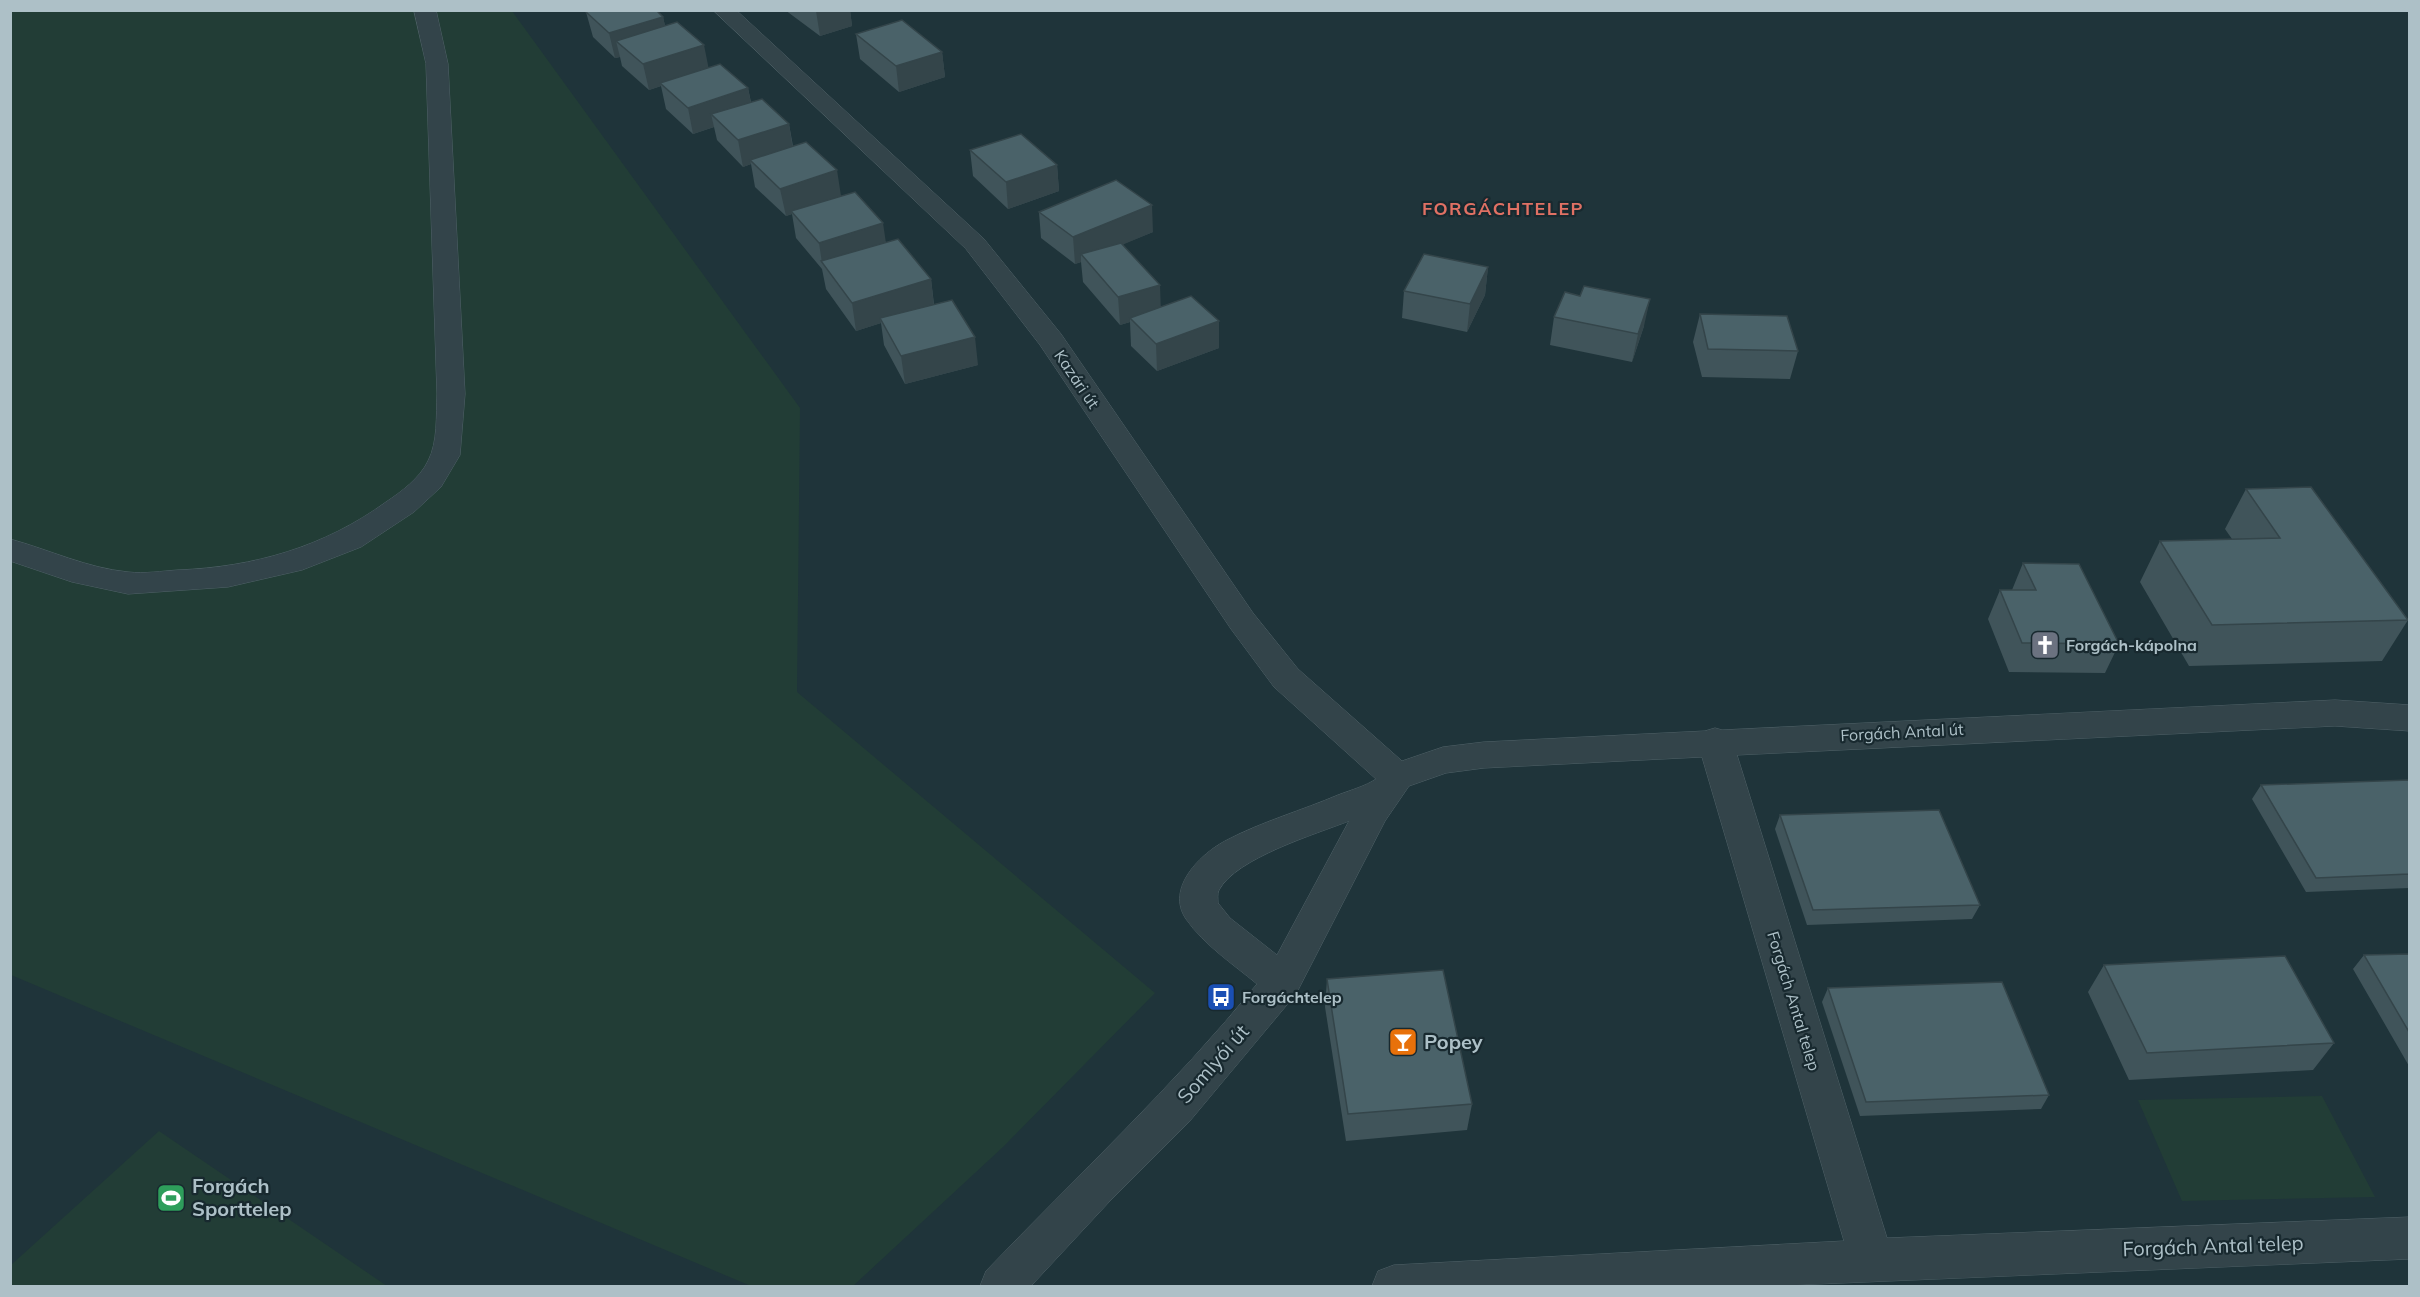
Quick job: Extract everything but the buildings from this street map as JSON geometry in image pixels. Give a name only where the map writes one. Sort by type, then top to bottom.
[{"type":"street","points":[[10,549],[73,572],[129,583],[192,581],[241,575],[294,562],[335,547],[384,521],[419,492],[444,461],[451,394],[438,64],[425,10]]},
{"type":"street","name":"Kazári út","points":[[723,10],[975,244],[1051,340],[1242,621],[1280,670],[1393,783]]},
{"type":"street","name":"Forgách Antal út","points":[[1282,982],[1216,929],[1199,908],[1199,888],[1216,867],[1240,850],[1443,760],[1484,754],[1715,741],[2335,713],[2409,718]]},
{"type":"street","name":"Forgách Antal telep","points":[[1715,741],[1872,1260]]},
{"type":"street","name":"Somlyói út","points":[[1002,1287],[1095,1188],[1174,1109],[1219,1059],[1282,982],[1372,812],[1393,783]]},
{"type":"street","name":"Forgách Antal telep","points":[[1394,1287],[1872,1260],[2409,1238]]},
{"type":"green space","points":[[10,11],[512,11],[800,408],[797,692],[1155,993],[1003,1147],[853,1286],[751,1286],[11,975]]},
{"type":"green space","points":[[2322,1096],[2375,1197],[2182,1201],[2138,1100]]},
{"type":"green space","name":"Forgách Sporttelep","points":[[159,1131],[387,1286],[11,1286],[11,1265]]},
{"type":"place","name":"Forgách-kápolna","points":[[2045,645]]},
{"type":"place","name":"Forgáchtelep","points":[[1221,997]]},
{"type":"place","name":"Popey","points":[[1403,1042]]},
{"type":"place","name":"Forgách Sporttelep","points":[[171,1198]]},
{"type":"district","name":"FORGÁCHTELEP","points":[[1503,209]]}]
